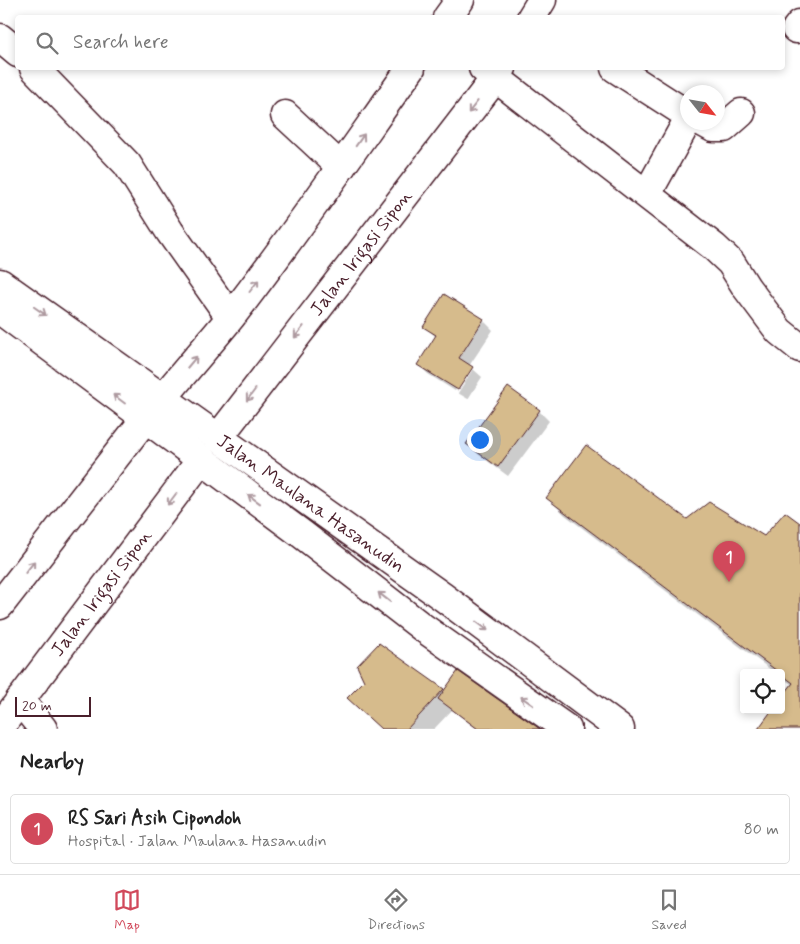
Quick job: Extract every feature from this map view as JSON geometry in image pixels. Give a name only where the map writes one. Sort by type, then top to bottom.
[{"type":"street","points":[[450,15],[460,0]]},
{"type":"street","points":[[0,38],[15,50]]},
{"type":"street","points":[[36,70],[127,164],[170,232],[222,327]]},
{"type":"street","points":[[170,397],[341,167],[410,70]]},
{"type":"street","points":[[619,70],[680,110]]},
{"type":"street","points":[[493,71],[714,247],[731,263],[746,287],[779,331],[800,348]]},
{"type":"street","name":"Jalan Irigasi Sipon","points":[[220,429],[269,371],[493,71]]},
{"type":"street","points":[[725,127],[740,113]]},
{"type":"street","points":[[285,115],[341,167]]},
{"type":"street","points":[[647,194],[682,130]]},
{"type":"street","name":"Jalan Maulana Hasanudin","points":[[0,283],[220,429],[620,729]]},
{"type":"street","name":"Jalan Maulana Hasanudin","points":[[0,310],[303,535],[422,627],[566,729]]},
{"type":"street","points":[[0,605],[152,424]]},
{"type":"street","name":"Jalan Irigasi Sipon","points":[[0,727],[198,458]]},
{"type":"street","points":[[489,674],[508,646]]},
{"type":"street","points":[[20,700],[43,729]]},
{"type":"building","points":[[444,294],[484,319],[459,358],[473,367],[458,390],[417,365],[436,335],[423,327]]},
{"type":"building","points":[[508,387],[540,410],[498,467],[466,444]]},
{"type":"building","points":[[586,445],[687,519],[709,502],[764,536],[785,512],[800,523],[800,729],[758,729],[769,714],[785,714],[785,693],[793,683],[785,677],[785,669],[774,669],[546,498]]},
{"type":"building","points":[[379,643],[444,689],[407,729],[381,729],[347,698],[364,681],[357,666]]},
{"type":"building","points":[[458,671],[540,729],[478,729],[438,699]]},
{"type":"place","name":"RS Sari Asih Cipondoh","points":[[729,582]]}]
